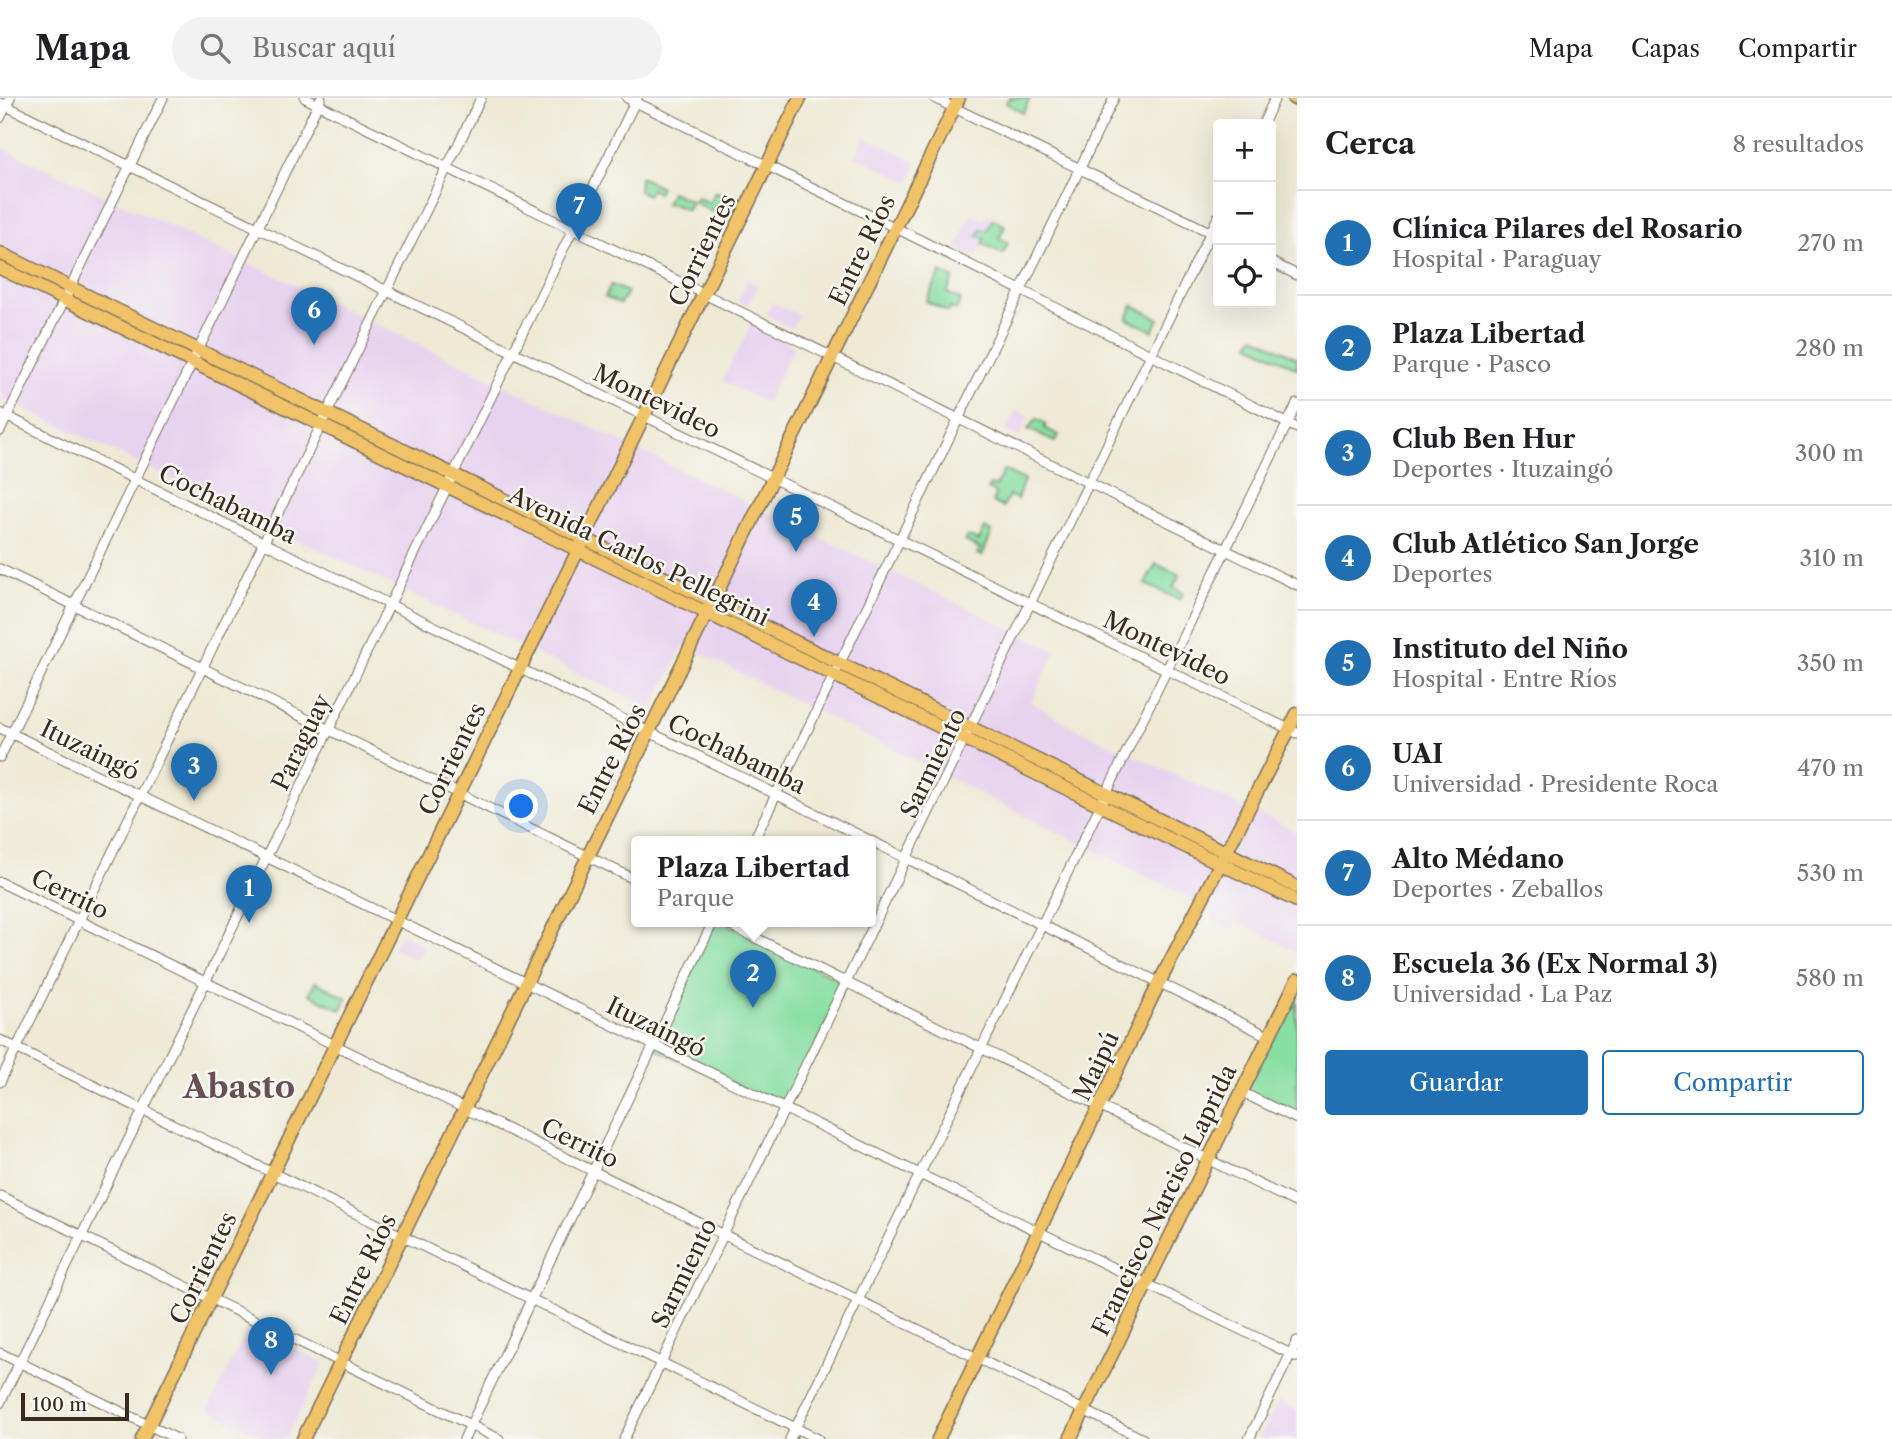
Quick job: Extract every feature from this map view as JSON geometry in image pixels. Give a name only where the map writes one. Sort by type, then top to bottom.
[{"type":"main road","name":"Corrientes","points":[[142,1439],[642,415],[800,98]]},
{"type":"main road","name":"Entre Ríos","points":[[303,1439],[957,103]]},
{"type":"main road","name":"Avenida Carlos Pellegrini","points":[[0,253],[67,293],[1223,858],[1297,901]]},
{"type":"main road","name":"Avenida Carlos Pellegrini","points":[[0,268],[67,293]]},
{"type":"main road","name":"Maipú","points":[[938,1439],[1160,982],[1223,858],[1293,731],[1297,714]]},
{"type":"main road","name":"Avenida Carlos Pellegrini","points":[[1223,858],[1297,887]]},
{"type":"main road","name":"Francisco Narciso Laprida","points":[[1070,1439],[1297,980]]},
{"type":"street","points":[[0,431],[4,415],[163,98]]},
{"type":"street","points":[[305,98],[320,101],[447,168],[1297,585]]},
{"type":"street","points":[[0,1082],[481,98]]},
{"type":"street","points":[[934,98],[957,103],[1213,234]]},
{"type":"street","points":[[755,836],[1114,98]]},
{"type":"street","points":[[1265,119],[1275,98]]},
{"type":"street","points":[[633,99],[1297,428]]},
{"type":"street","name":"Paraguay","points":[[0,1403],[573,230],[633,99]]},
{"type":"street","points":[[0,757],[320,101]]},
{"type":"street","points":[[0,118],[5,103]]},
{"type":"street","name":"Montevideo","points":[[5,103],[899,542],[1293,731]]},
{"type":"street","name":"Sarmiento","points":[[876,923],[1152,355],[1213,236]]},
{"type":"street","points":[[1276,264],[1297,275]]},
{"type":"street","points":[[790,1439],[1101,798],[1297,404]]},
{"type":"street","name":"Cochabamba","points":[[4,415],[859,836]]},
{"type":"street","points":[[0,569],[631,878]]},
{"type":"street","name":"Ituzaingó","points":[[0,728],[652,1047],[786,1109],[1294,1356]]},
{"type":"street","name":"Cochabamba","points":[[876,844],[1268,1036]]},
{"type":"street","name":"Cerrito","points":[[0,881],[1143,1439]]},
{"type":"street","points":[[464,1439],[711,927]]},
{"type":"street","points":[[733,927],[1297,1203]]},
{"type":"street","name":"Sarmiento","points":[[624,1439],[874,927]]},
{"type":"street","points":[[0,1040],[818,1439]]},
{"type":"street","points":[[1241,1092],[1297,1119]]},
{"type":"street","points":[[0,1196],[499,1439]]},
{"type":"street","points":[[1249,1439],[1294,1356],[1297,1341]]},
{"type":"street","points":[[0,1353],[177,1439]]},
{"type":"shaded area","points":[[864,136],[918,163],[909,182],[855,156]]},
{"type":"shaded area","points":[[0,147],[319,296],[1056,651],[1031,702],[1073,727],[1297,832],[1297,952],[1237,921],[1232,930],[1210,919],[1211,909],[684,645],[652,709],[0,397]]},
{"type":"shaded area","points":[[971,214],[984,220],[986,216],[993,219],[987,232],[981,229],[978,235],[985,239],[976,258],[956,248]]},
{"type":"shaded area","points":[[748,280],[758,285],[747,306],[737,301]]},
{"type":"shaded area","points":[[772,303],[799,315],[792,328],[766,315]]},
{"type":"shaded area","points":[[751,325],[794,346],[766,403],[722,381]]},
{"type":"shaded area","points":[[1016,410],[1029,416],[1019,437],[1006,431]]},
{"type":"shaded area","points":[[404,934],[425,945],[417,960],[393,948],[399,935]]},
{"type":"shaded area","points":[[249,1326],[324,1363],[286,1439],[268,1439],[208,1410]]},
{"type":"shaded area","points":[[1278,1401],[1297,1411],[1297,1439],[1259,1439]]},
{"type":"green space","points":[[1009,98],[1030,98],[1023,113],[1006,103]]},
{"type":"green space","points":[[640,177],[661,187],[658,193],[651,189],[648,195],[639,191]]},
{"type":"green space","points":[[671,192],[691,201],[687,210],[670,203],[665,204]]},
{"type":"green space","points":[[715,192],[732,200],[731,203],[723,199],[712,212],[694,202],[697,197],[709,203]]},
{"type":"green space","points":[[993,219],[1005,226],[999,238],[1008,243],[1003,254],[983,244],[985,239],[978,235],[981,229],[987,231]]},
{"type":"green space","points":[[941,272],[953,279],[947,293],[961,300],[956,310],[950,308],[948,312],[926,301]]},
{"type":"green space","points":[[611,285],[627,292],[620,304],[605,297]]},
{"type":"green space","points":[[1133,305],[1159,319],[1153,331],[1127,319]]},
{"type":"green space","points":[[1254,336],[1297,358],[1297,368],[1250,344]]},
{"type":"green space","points":[[1037,419],[1046,424],[1044,428],[1059,435],[1055,442],[1028,429]]},
{"type":"green space","points":[[1004,470],[1024,480],[1017,499],[1009,495],[1003,507],[992,502],[996,494],[988,489],[990,485],[995,487]]},
{"type":"green space","points":[[985,528],[992,532],[982,556],[977,554],[980,548],[965,541],[967,536],[979,541]]},
{"type":"green space","points":[[1156,564],[1180,575],[1173,587],[1183,593],[1180,600],[1145,584]]},
{"type":"green space","points":[[711,927],[733,927],[846,983],[786,1109],[652,1047]]},
{"type":"green space","points":[[1297,980],[1297,1119],[1241,1092]]},
{"type":"green space","points":[[315,982],[347,998],[341,1010],[309,994]]},
{"type":"place","name":"Alto Médano","points":[[579,241]]},
{"type":"place","name":"UAI","points":[[314,345]]},
{"type":"place","name":"Instituto del Niño","points":[[796,552]]},
{"type":"place","name":"Club Atlético San Jorge","points":[[814,637]]},
{"type":"place","name":"Club Ben Hur","points":[[194,801]]},
{"type":"place","name":"Clínica Pilares del Rosario","points":[[249,923]]},
{"type":"place","name":"Plaza Libertad","points":[[753,1008]]},
{"type":"place","name":"Escuela 36 (Ex Normal 3)","points":[[271,1375]]},
{"type":"district","name":"Abasto","points":[[239,1086]]}]
